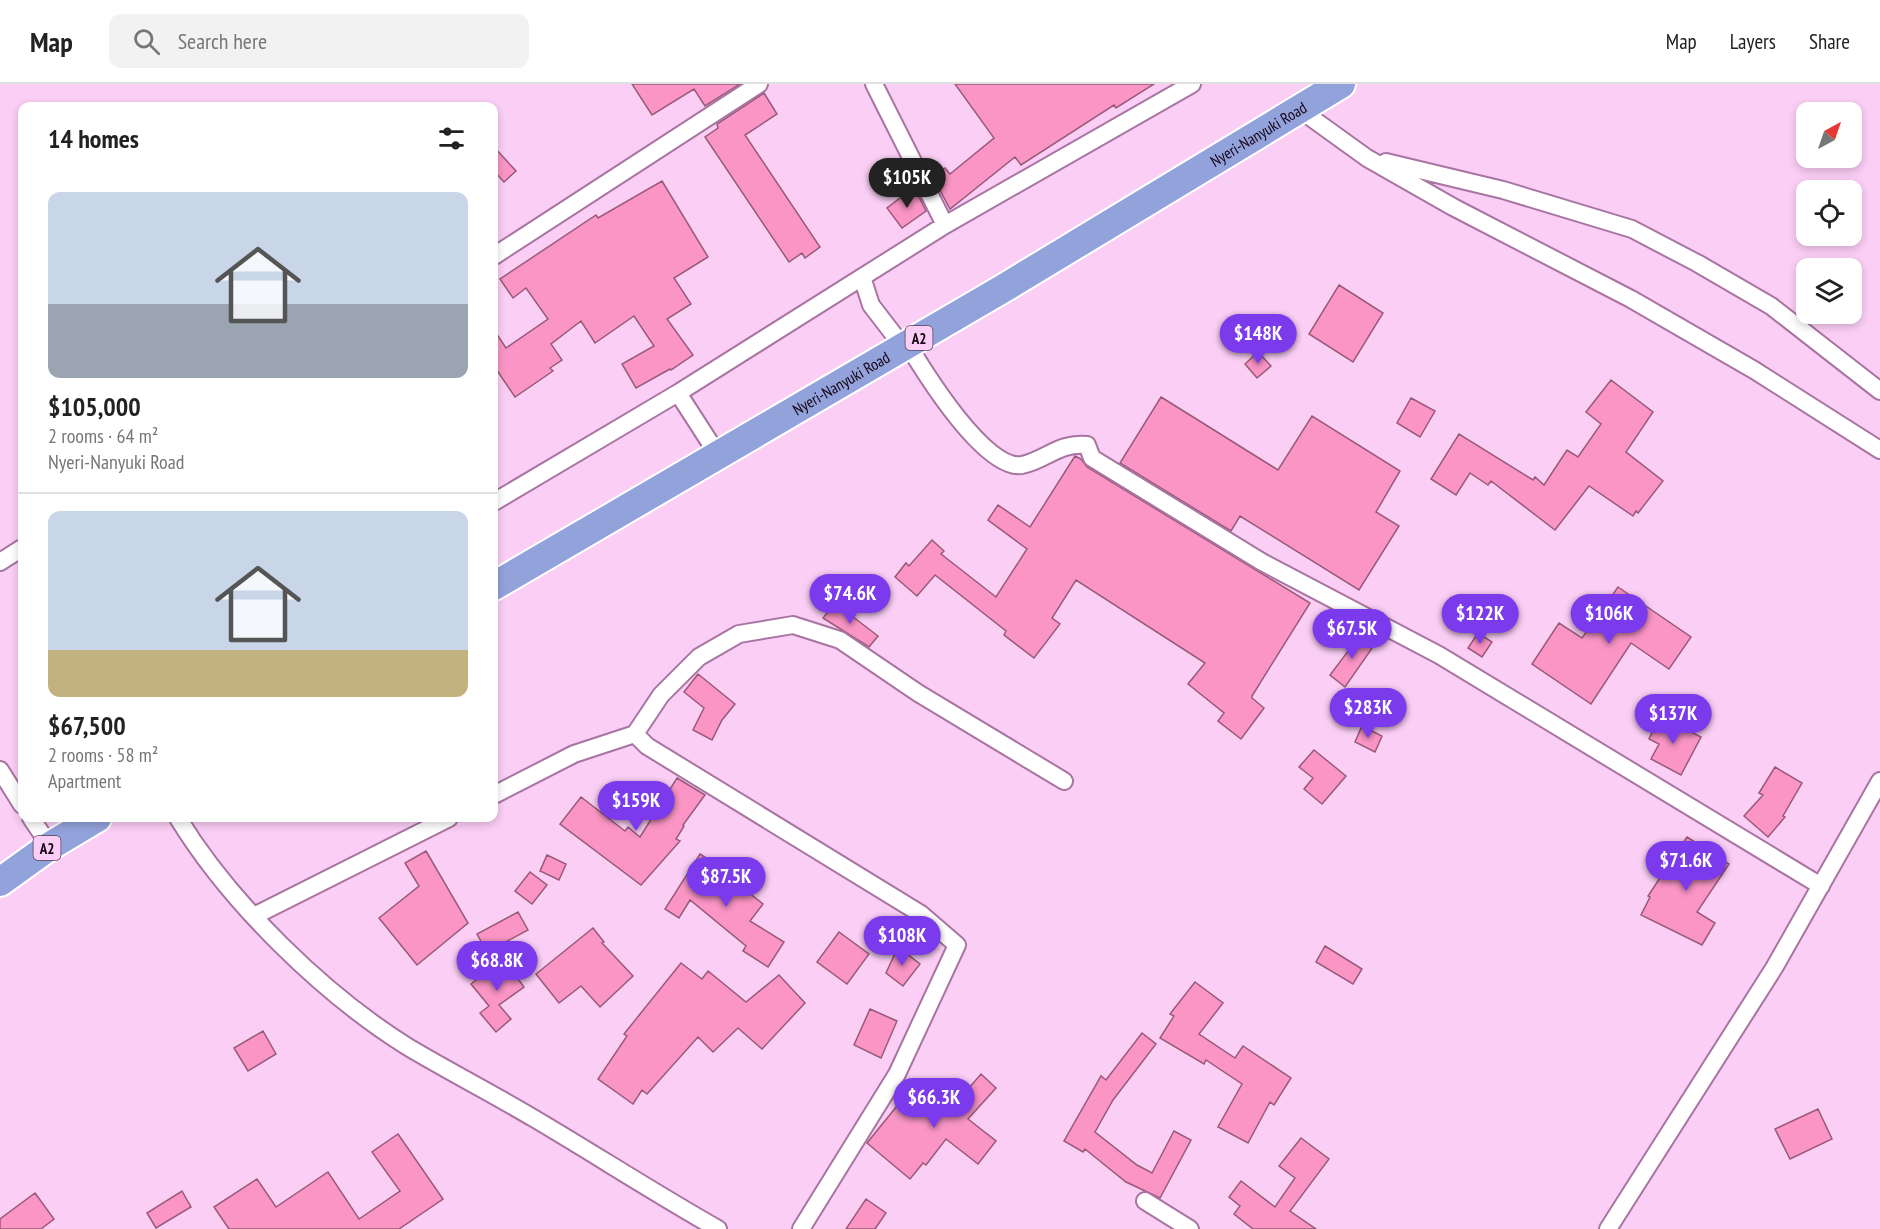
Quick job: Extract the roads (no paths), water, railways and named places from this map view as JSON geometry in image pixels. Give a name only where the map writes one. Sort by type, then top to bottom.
[{"type":"highway","name":"Nyeri-Nanyuki Road","points":[[498,584],[718,455],[909,349],[1341,84]]},
{"type":"highway","name":"A2","points":[[0,882],[50,846],[90,822]]},
{"type":"street","points":[[498,253],[759,84]]},
{"type":"street","points":[[874,84],[945,225]]},
{"type":"street","points":[[498,500],[678,393],[945,225],[1192,84]]},
{"type":"street","points":[[1299,109],[1367,158],[1453,207],[1658,315],[1754,370],[1880,450]]},
{"type":"street","points":[[1367,158],[1503,190],[1632,229],[1697,262],[1771,306],[1880,391]]},
{"type":"street","points":[[862,277],[871,305],[909,349],[954,414],[987,448],[1009,464],[1026,464],[1075,443],[1087,445],[1092,458],[1262,562],[1439,655],[1821,885]]},
{"type":"street","points":[[678,393],[718,455]]},
{"type":"street","points":[[0,562],[18,551]]},
{"type":"street","points":[[498,793],[574,754],[635,734],[662,695],[699,657],[739,634],[793,625],[840,640],[918,693],[1064,781]]},
{"type":"street","points":[[635,734],[647,746],[921,914],[957,945],[897,1074],[801,1229]]},
{"type":"street","points":[[0,770],[11,787]]},
{"type":"street","points":[[1608,1229],[1774,968],[1880,781]]},
{"type":"street","points":[[34,822],[50,846]]},
{"type":"street","points":[[181,822],[216,873],[254,916],[311,974],[364,1017],[408,1046],[718,1229]]},
{"type":"street","points":[[254,916],[441,822]]},
{"type":"street","points":[[1145,1201],[1190,1229]]}]
